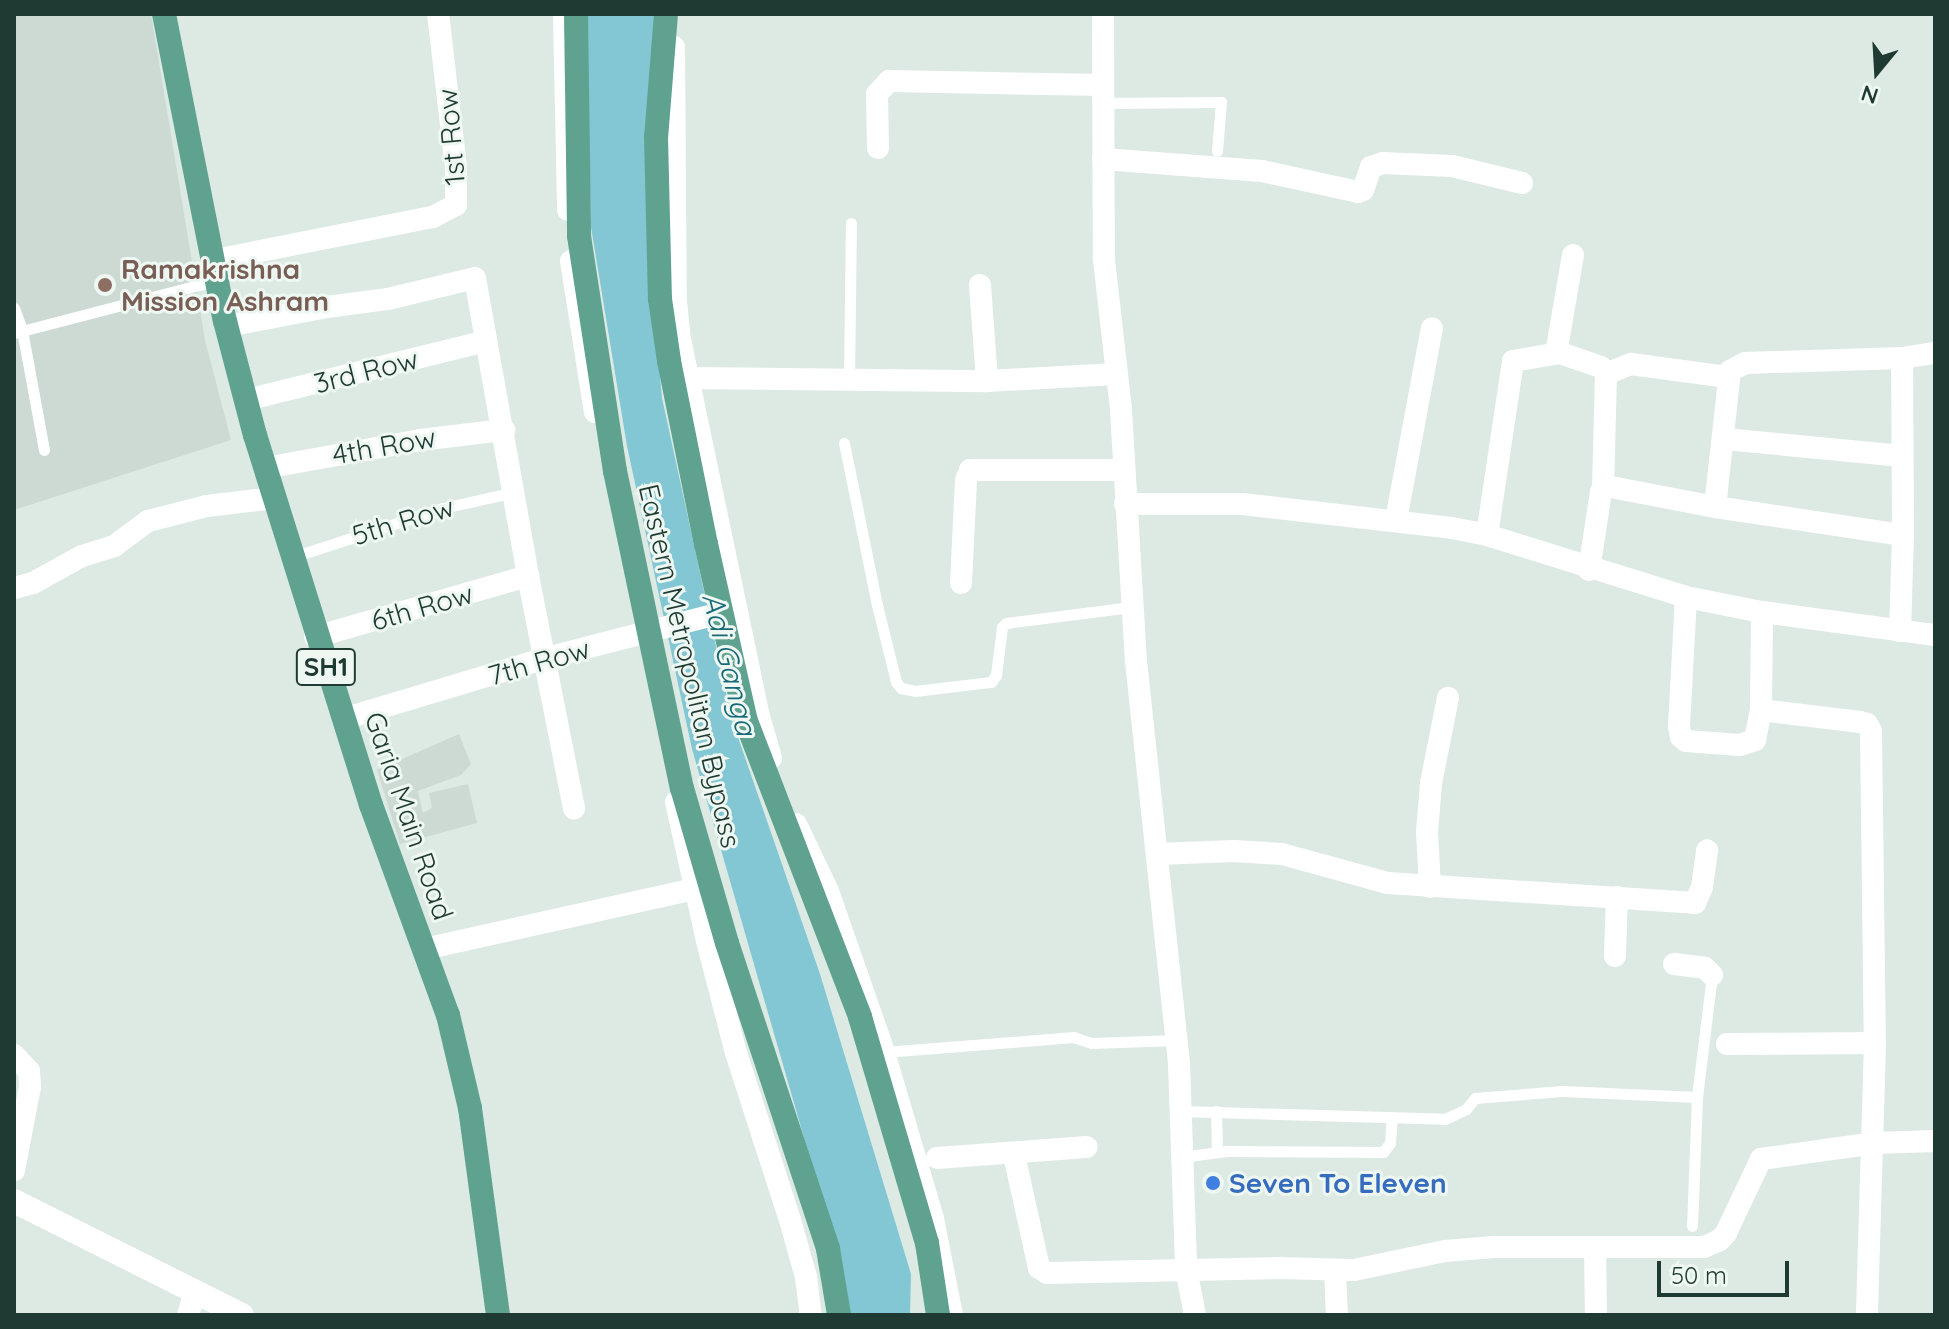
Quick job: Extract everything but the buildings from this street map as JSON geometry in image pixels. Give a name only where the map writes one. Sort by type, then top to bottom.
[{"type":"main road","name":"Garia Main Road","points":[[164,14],[227,326],[273,498],[315,637],[448,1015],[470,1108],[498,1315]]},
{"type":"main road","name":"Eastern Metropolitan Bypass","points":[[576,14],[579,236],[615,471],[682,788],[727,943],[828,1249],[839,1315]]},
{"type":"main road","name":"Eastern Metropolitan Bypass","points":[[666,14],[656,137],[660,299],[669,361],[703,528],[746,721],[860,1017],[927,1243],[938,1315]]},
{"type":"main road","points":[[14,1201],[191,1304],[242,1315]]},
{"type":"street","name":"1st Row","points":[[217,270],[433,217],[456,205],[456,167],[438,14]]},
{"type":"street","points":[[564,14],[564,141],[570,251],[584,358],[695,889],[736,1053],[802,1263],[811,1315]]},
{"type":"street","points":[[673,14],[676,302],[686,378],[767,746],[792,816],[828,891],[884,1052],[933,1219],[952,1315]]},
{"type":"street","points":[[1103,14],[1103,244],[1124,470],[1131,607],[1177,1040],[1186,1269],[1195,1315]]},
{"type":"street","points":[[878,148],[877,94],[889,81],[1103,94]]},
{"type":"street","points":[[1103,159],[1281,174],[1359,192],[1371,167],[1383,163],[1452,166],[1522,183]]},
{"type":"street","points":[[1560,353],[1558,328],[1573,255]]},
{"type":"street","points":[[227,326],[388,299],[475,278],[543,659],[574,809]]},
{"type":"street","points":[[980,285],[987,381]]},
{"type":"street","points":[[1396,520],[1432,328]]},
{"type":"street","name":"3rd Row","points":[[246,400],[486,341]]},
{"type":"street","points":[[1487,535],[1513,361],[1560,353],[1601,367],[1606,374],[1603,488],[1589,570]]},
{"type":"street","points":[[1715,507],[1725,439],[1727,377],[1735,366],[1745,363],[1902,358],[1935,353]]},
{"type":"street","points":[[1900,631],[1902,358]]},
{"type":"street","points":[[1606,374],[1617,367],[1639,364],[1727,377]]},
{"type":"street","points":[[686,378],[987,381],[1116,374]]},
{"type":"street","name":"4th Row","points":[[265,468],[420,440],[504,430]]},
{"type":"street","points":[[1725,439],[1902,456]]},
{"type":"street","points":[[961,583],[966,480],[970,470],[1124,470]]},
{"type":"street","points":[[1603,488],[1618,486],[1715,507],[1903,535]]},
{"type":"street","points":[[14,588],[33,583],[82,556],[114,546],[148,521],[207,506],[273,498]]},
{"type":"street","points":[[1125,504],[1242,504],[1396,520],[1487,535],[1589,570],[1686,597],[1762,612],[1935,635]]},
{"type":"street","name":"6th Row","points":[[315,637],[528,576]]},
{"type":"street","points":[[1686,597],[1681,737],[1712,745],[1749,745],[1758,735],[1762,612]]},
{"type":"street","name":"7th Row","points":[[343,719],[543,659],[737,609]]},
{"type":"street","points":[[1430,887],[1430,799],[1448,698]]},
{"type":"street","points":[[1761,710],[1860,722],[1867,724],[1871,731],[1875,1143],[1867,1315]]},
{"type":"street","points":[[1158,854],[1234,851],[1282,854],[1367,880],[1430,887],[1695,903],[1702,887],[1707,850]]},
{"type":"street","points":[[424,949],[695,889]]},
{"type":"street","points":[[1615,956],[1617,897]]},
{"type":"street","points":[[1674,964],[1705,968],[1712,975]]},
{"type":"street","points":[[1727,1044],[1875,1043]]},
{"type":"street","points":[[14,1055],[29,1071],[30,1087],[14,1170]]},
{"type":"street","points":[[1014,1155],[1041,1271],[1056,1274],[1186,1269],[1335,1270],[1363,1269],[1470,1249],[1711,1245],[1726,1233],[1761,1159],[1875,1143],[1935,1141]]},
{"type":"street","points":[[937,1158],[1014,1155],[1087,1147]]},
{"type":"street","points":[[1595,1247],[1596,1315]]},
{"type":"street","points":[[1335,1270],[1337,1315]]},
{"type":"lane","points":[[1103,94],[1221,102],[1217,151]]},
{"type":"lane","points":[[849,380],[851,223]]},
{"type":"lane","points":[[18,331],[217,270]]},
{"type":"lane","points":[[14,308],[44,450]]},
{"type":"lane","points":[[844,443],[877,605],[896,682],[901,688],[915,691],[991,682],[996,675],[1000,634],[1006,623],[1131,607]]},
{"type":"lane","name":"5th Row","points":[[292,557],[443,508],[515,491]]},
{"type":"lane","points":[[1692,1226],[1697,1097],[1712,975]]},
{"type":"lane","points":[[884,1052],[1073,1037],[1091,1043],[1177,1040]]},
{"type":"lane","points":[[1181,1111],[1445,1119],[1466,1109],[1475,1098],[1562,1091],[1697,1097]]},
{"type":"lane","points":[[1216,1111],[1217,1152]]},
{"type":"lane","points":[[1181,1157],[1217,1152],[1383,1152],[1388,1149],[1392,1117]]},
{"type":"shaded area","name":"Ramakrishna Mission Ashram","points":[[14,14],[151,14],[205,340],[231,440],[14,510]]},
{"type":"shaded area","points":[[459,734],[471,764],[461,775],[418,791],[423,813],[432,808],[429,793],[468,784],[477,823],[400,844],[377,770]]},
{"type":"water","points":[[586,14],[656,14],[648,246],[662,398],[732,720],[820,974],[911,1274],[910,1315],[847,1315],[845,1280],[692,749],[627,446],[591,227]]},
{"type":"place","name":"Ramakrishna Mission Ashram","points":[[105,285]]},
{"type":"place","name":"Seven To Eleven","points":[[1213,1183]]},
{"type":"water label","name":"Adi Ganga","points":[[730,664]]}]
